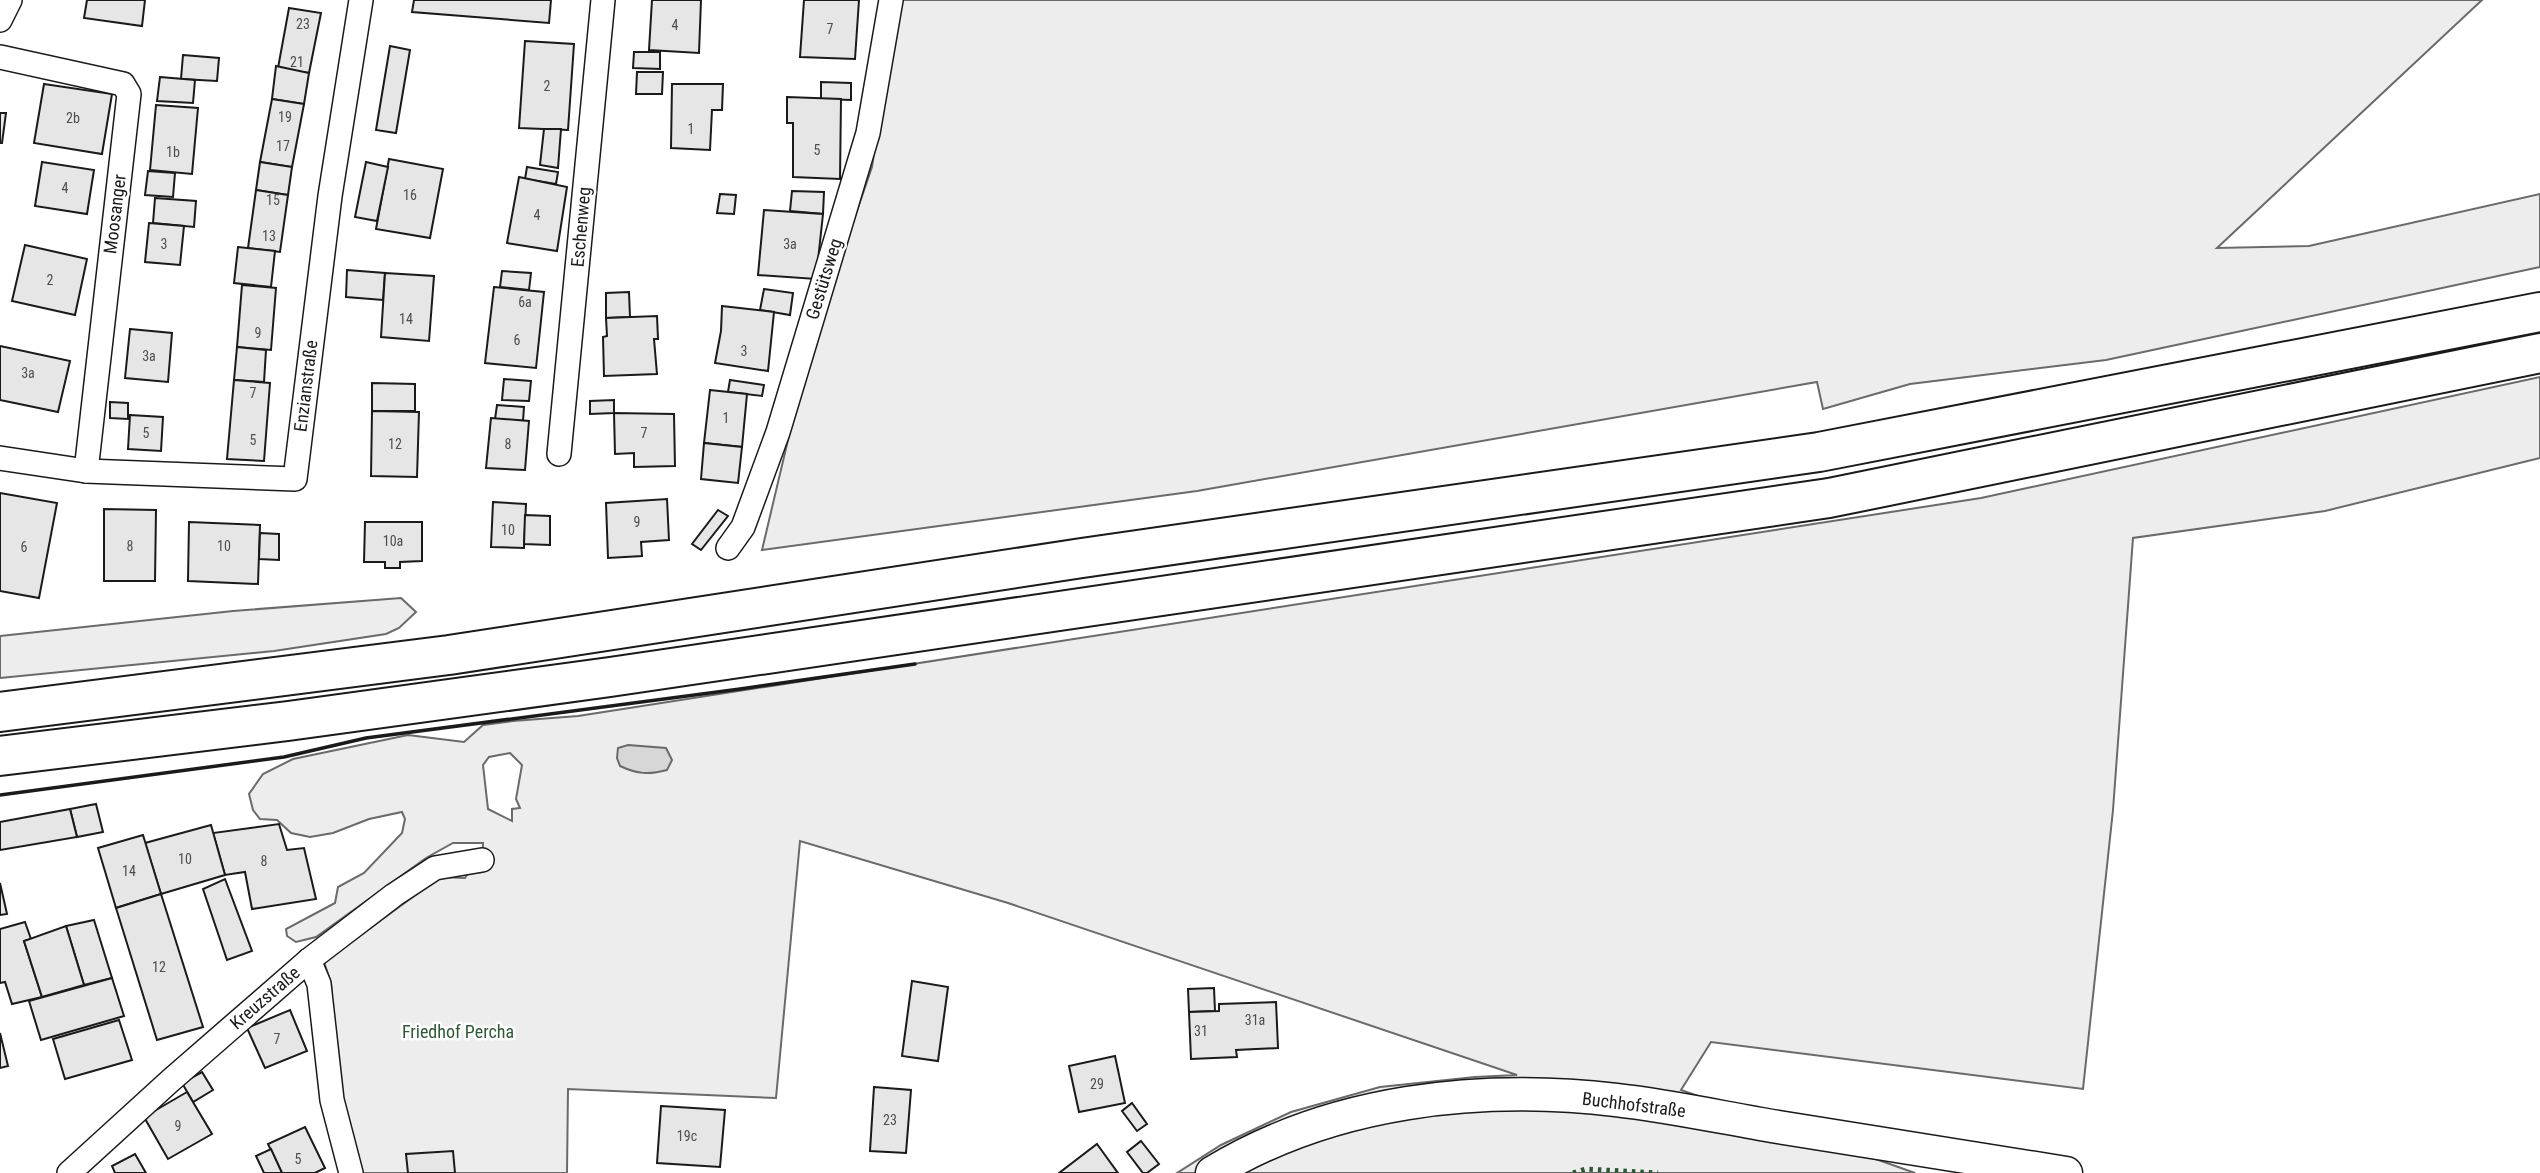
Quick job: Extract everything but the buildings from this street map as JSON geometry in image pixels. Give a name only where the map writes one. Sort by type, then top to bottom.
[{"type":"highway","points":[[0,712],[449,654],[1095,556],[1819,452],[2540,312]]},
{"type":"highway","points":[[0,756],[288,721],[623,675],[1829,498],[2540,354]]},
{"type":"main road","name":"Buchhofstraße","points":[[1212,1173],[1247,1152],[1335,1118],[1378,1107],[1499,1096],[1616,1100],[2066,1173]]},
{"type":"street","points":[[0,20],[9,0]]},
{"type":"street","name":"Enzianstraße","points":[[0,458],[86,471],[295,479],[330,196],[361,0]]},
{"type":"street","name":"Eschenweg","points":[[559,454],[603,0]]},
{"type":"street","name":"Gestütsweg","points":[[728,548],[743,527],[778,432],[868,133],[891,0]]},
{"type":"street","name":"Moosanger","points":[[0,57],[123,84],[129,94],[86,471]]},
{"type":"street","name":"Kreuzstraße","points":[[69,1173],[309,960],[394,895],[435,867],[482,860]]},
{"type":"street","points":[[309,960],[319,984],[332,1100],[351,1173]]},
{"type":"shaded area","points":[[896,0],[2482,0],[2217,248],[2309,246],[2540,194],[2540,267],[2106,360],[1910,384],[1823,409],[1817,382],[1197,491],[762,550],[810,347],[872,167]]},
{"type":"shaded area","points":[[2540,377],[2540,458],[2325,511],[2133,538],[2113,810],[2083,1089],[1711,1042],[1681,1090],[1915,1173],[1177,1173],[1221,1145],[1291,1112],[1380,1087],[1517,1075],[1008,903],[800,841],[776,1098],[568,1089],[567,1173],[359,1173],[339,1099],[331,983],[324,962],[440,877],[465,878],[468,873],[482,872],[483,843],[453,843],[426,858],[316,937],[296,942],[287,936],[286,929],[335,903],[338,887],[364,873],[402,833],[405,819],[402,812],[369,819],[333,833],[310,837],[291,833],[277,820],[260,819],[253,810],[249,794],[263,774],[293,759],[408,735],[464,742],[483,725],[578,716],[1981,498]],"holes":[[[510,753],[522,765],[516,799],[520,808],[512,809],[512,821],[488,809],[483,765],[489,757]]]},
{"type":"shaded area","points":[[401,598],[416,612],[399,628],[386,634],[274,651],[0,678],[0,636],[233,611]]},
{"type":"shaded area","points":[[628,745],[666,748],[672,760],[667,770],[649,773],[632,771],[620,766],[617,758],[618,748]]},
{"type":"hedge","points":[[1573,1173],[1586,1169],[1658,1173]]},
{"type":"wall","points":[[0,795],[284,757],[366,738],[915,664]]},
{"type":"park label","name":"Friedhof Percha","points":[[458,1032]]}]
